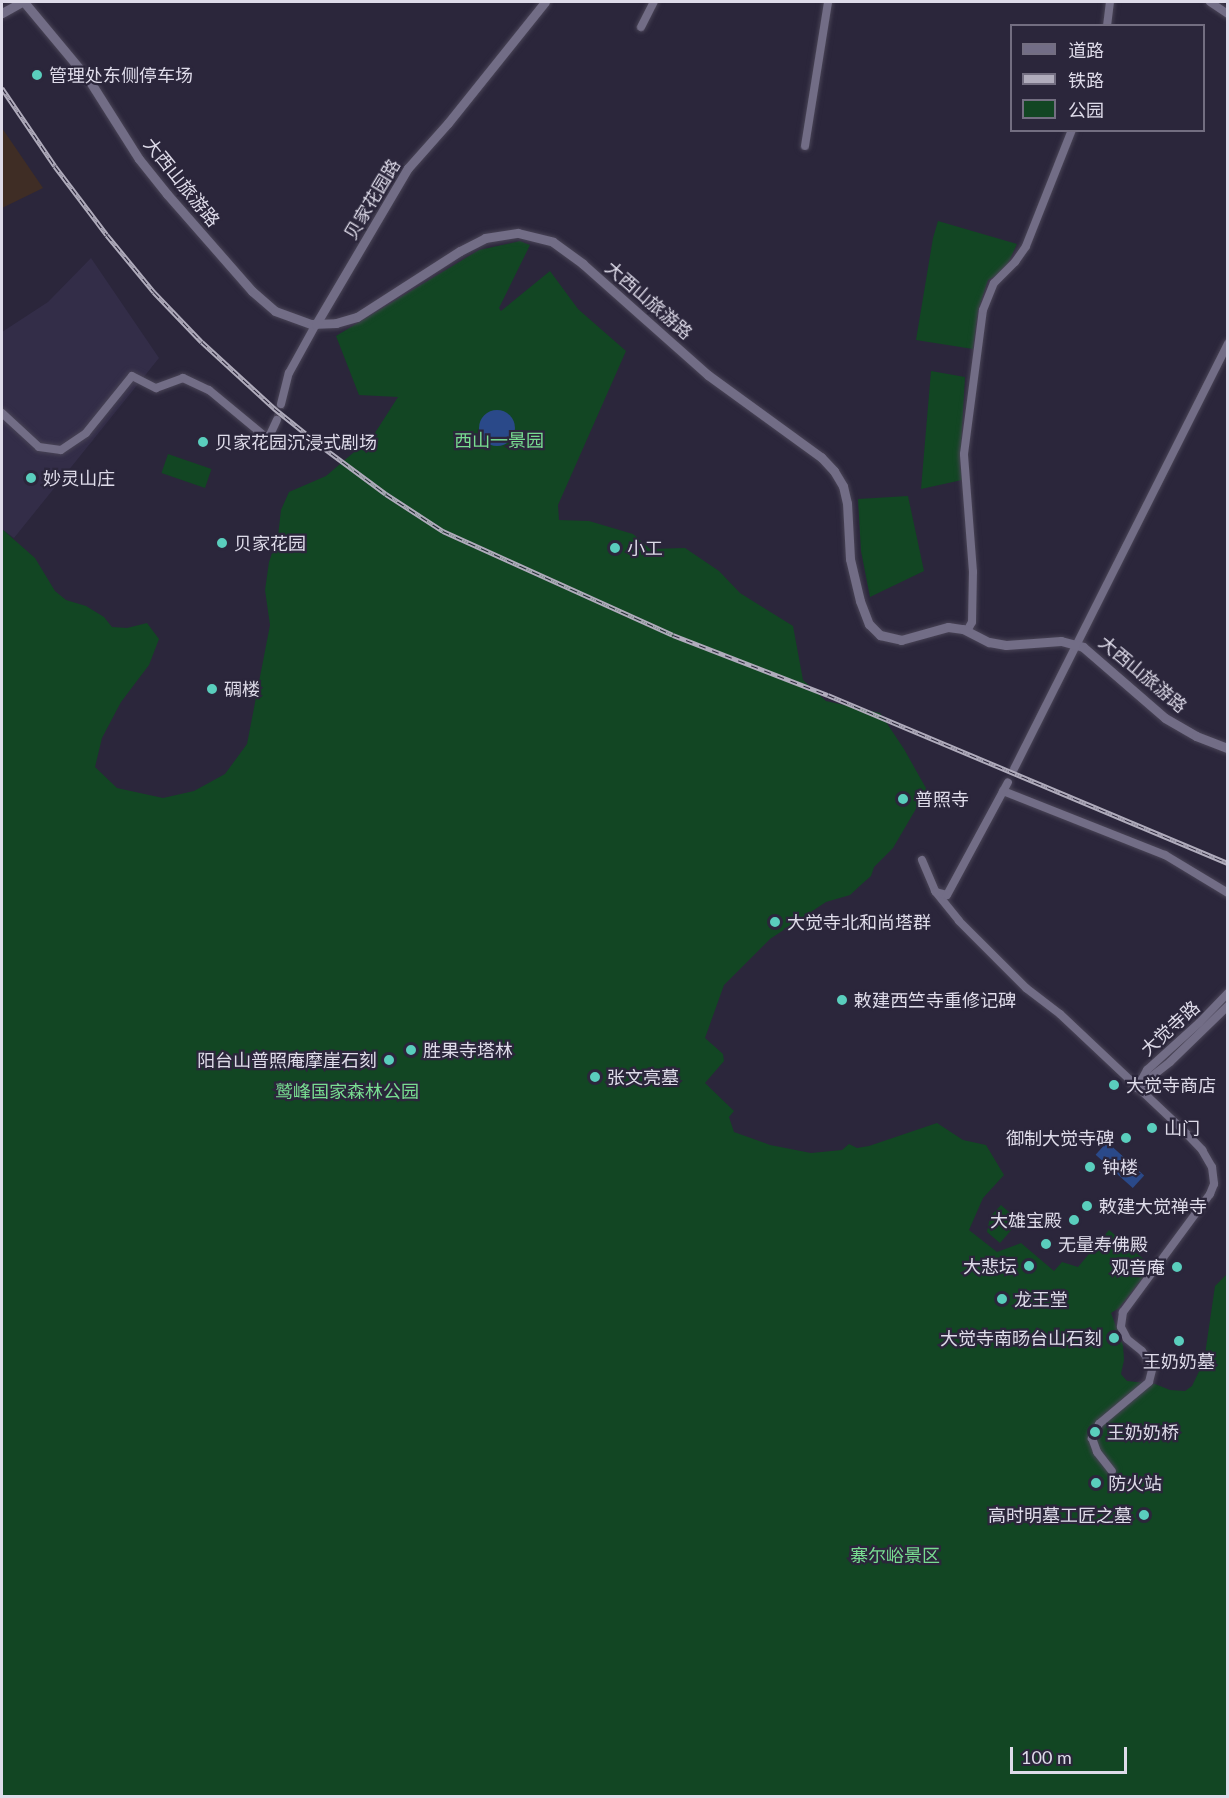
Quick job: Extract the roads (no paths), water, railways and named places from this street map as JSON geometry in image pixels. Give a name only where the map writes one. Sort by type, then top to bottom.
[{"type":"street","points":[[2,13],[23,2]]},
{"type":"street","name":"大西山旅游路","points":[[23,2],[89,80],[139,159],[167,194],[252,291],[275,311],[297,321],[326,325],[357,317],[460,251],[485,238],[518,233],[552,242],[583,264],[708,375],[814,453],[834,471],[843,486],[848,503],[850,559],[855,580],[873,629],[883,637],[897,640],[943,627],[967,631],[989,642],[1006,645],[1052,640],[1076,644],[1096,655],[1139,698],[1165,718],[1196,736],[1227,748]]},
{"type":"street","name":"贝家花园路","points":[[281,404],[289,373],[408,168],[451,120],[545,2]]},
{"type":"street","points":[[641,27],[654,2]]},
{"type":"street","points":[[805,146],[828,2]]},
{"type":"street","points":[[1107,24],[1110,2]]},
{"type":"street","points":[[1210,2],[1227,14]]},
{"type":"street","points":[[967,631],[972,622],[973,572],[964,454],[983,310],[994,282],[1015,262],[1026,246],[1071,132]]},
{"type":"street","points":[[1014,769],[1227,344]]},
{"type":"street","points":[[2,413],[39,447],[61,450],[86,433],[132,376],[156,388],[176,378],[198,383],[268,439],[277,420]]},
{"type":"street","points":[[935,891],[947,895],[1008,782]]},
{"type":"street","points":[[1003,791],[1165,855],[1227,893]]},
{"type":"street","points":[[922,860],[935,891],[959,921],[1026,987],[1060,1014],[1202,1150],[1212,1167],[1214,1184],[1210,1194],[1123,1312],[1121,1327],[1127,1339],[1153,1366],[1149,1382],[1099,1424],[1092,1438],[1097,1452],[1112,1471]]},
{"type":"street","name":"大觉寺路","points":[[1137,1088],[1147,1070],[1199,1023],[1227,993]]},
{"type":"street","name":"大觉寺路","points":[[1137,1088],[1153,1078],[1227,1006]]},
{"type":"water","points":[[497,410],[510,415],[515,428],[510,441],[497,446],[484,441],[479,428],[484,415]]},
{"type":"water","points":[[1107,1142],[1144,1175],[1133,1188],[1096,1155]]},
{"type":"tunnel","points":[[277,420],[281,404]]},
{"type":"railway","points":[[2,88],[55,166],[107,235],[154,292],[202,342],[274,408],[320,445],[386,494],[443,531],[673,635],[828,695],[1228,863]]},
{"type":"place","name":"管理处东侧停车场","points":[[37,75]]},
{"type":"place","name":"贝家花园沉浸式剧场","points":[[203,442]]},
{"type":"place","name":"妙灵山庄","points":[[31,478]]},
{"type":"place","name":"贝家花园","points":[[222,543]]},
{"type":"place","name":"小工","points":[[615,548]]},
{"type":"place","name":"碉楼","points":[[212,689]]},
{"type":"place","name":"普照寺","points":[[903,799]]},
{"type":"place","name":"大觉寺北和尚塔群","points":[[775,922]]},
{"type":"place","name":"敕建西竺寺重修记碑","points":[[842,1000]]},
{"type":"place","name":"胜果寺塔林","points":[[411,1050]]},
{"type":"place","name":"阳台山普照庵摩崖石刻","points":[[389,1060]]},
{"type":"place","name":"张文亮墓","points":[[595,1077]]},
{"type":"place","name":"大觉寺商店","points":[[1114,1085]]},
{"type":"place","name":"山门","points":[[1152,1128]]},
{"type":"place","name":"御制大觉寺碑","points":[[1126,1138]]},
{"type":"place","name":"钟楼","points":[[1090,1167]]},
{"type":"place","name":"敕建大觉禅寺","points":[[1087,1206]]},
{"type":"place","name":"大雄宝殿","points":[[1074,1220]]},
{"type":"place","name":"无量寿佛殿","points":[[1046,1244]]},
{"type":"place","name":"大悲坛","points":[[1029,1266]]},
{"type":"place","name":"观音庵","points":[[1177,1267]]},
{"type":"place","name":"龙王堂","points":[[1002,1299]]},
{"type":"place","name":"大觉寺南旸台山石刻","points":[[1114,1338]]},
{"type":"place","name":"王奶奶墓","points":[[1179,1341]]},
{"type":"place","name":"王奶奶桥","points":[[1095,1432]]},
{"type":"place","name":"防火站","points":[[1096,1483]]},
{"type":"place","name":"高时明墓工匠之墓","points":[[1144,1515]]},
{"type":"park label","name":"西山一景园","points":[[499,440]]},
{"type":"park label","name":"鹫峰国家森林公园","points":[[347,1091]]},
{"type":"park label","name":"寨尔峪景区","points":[[895,1555]]}]
